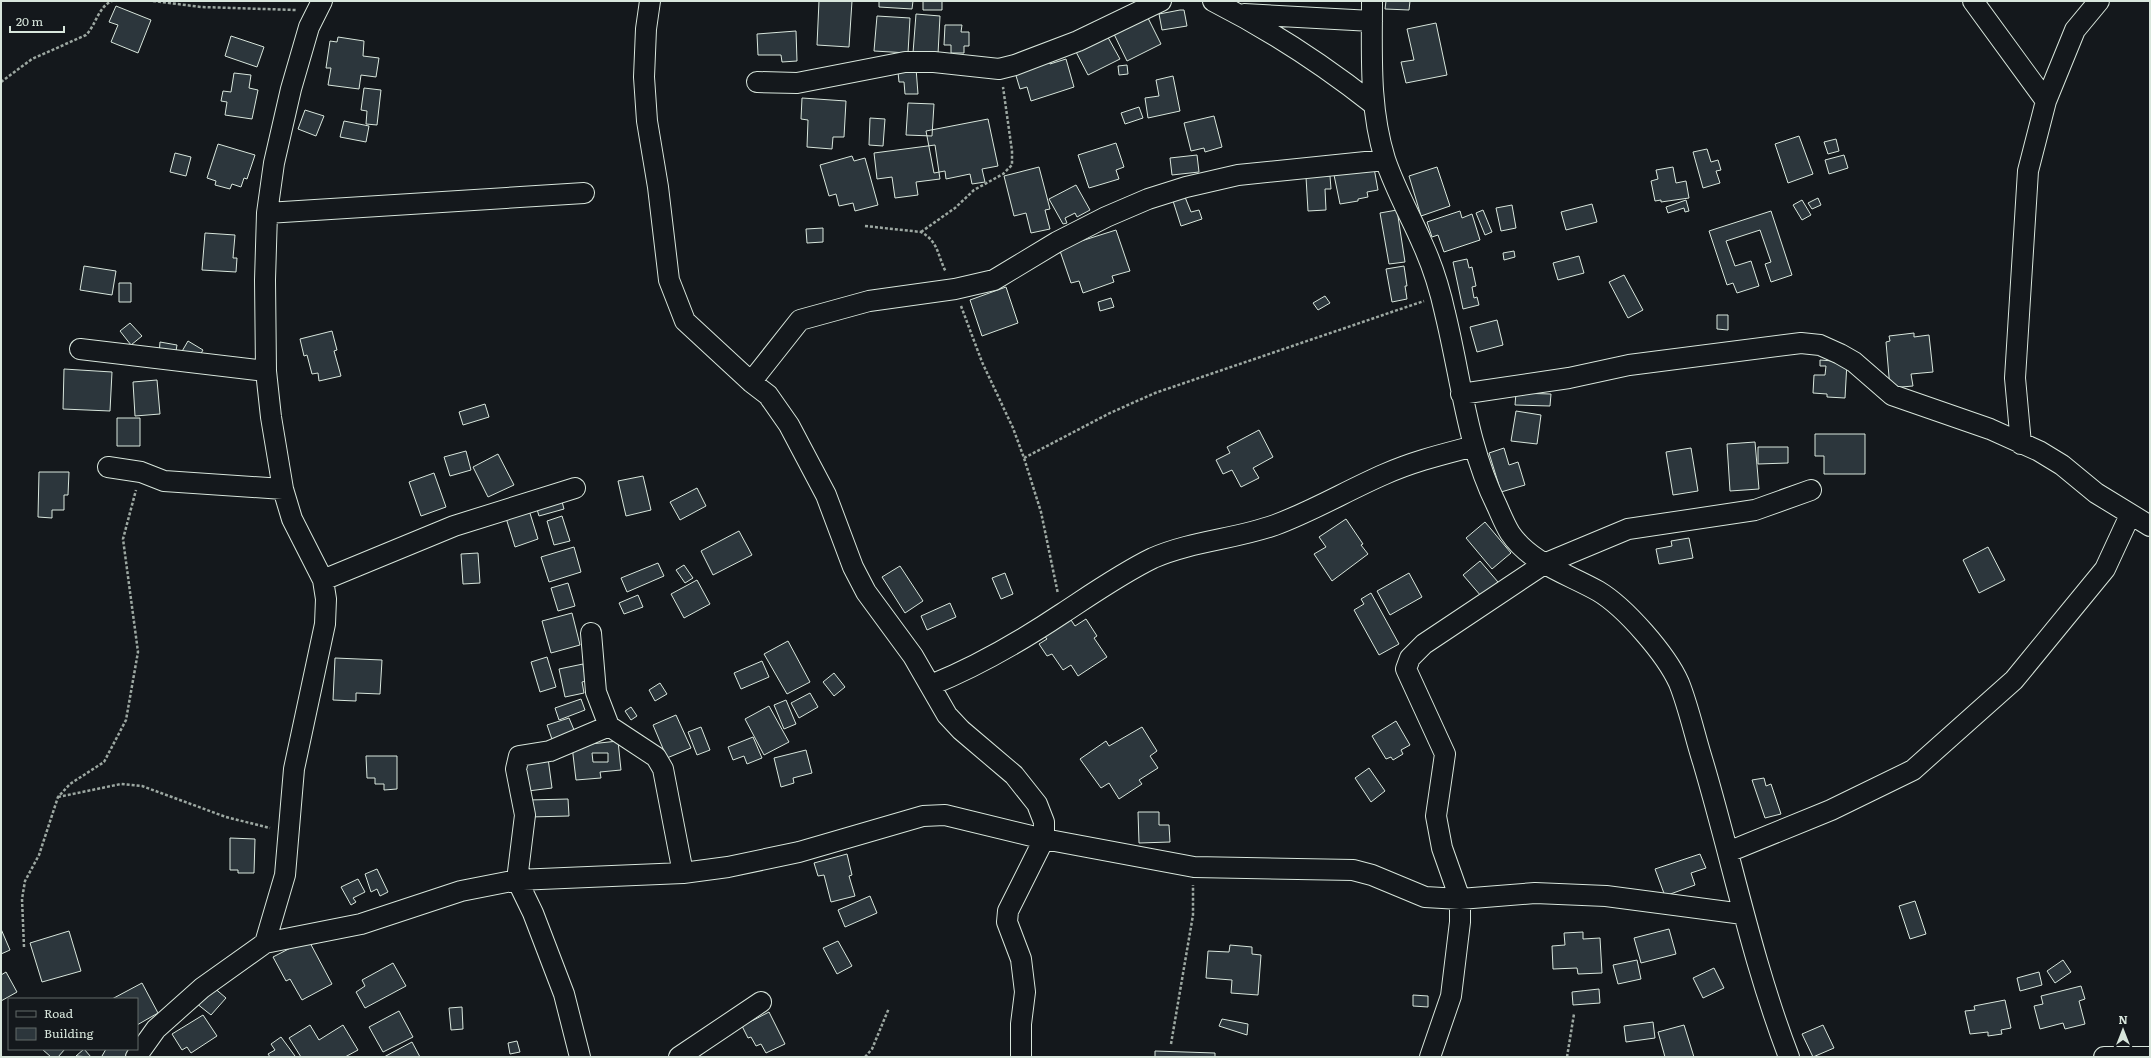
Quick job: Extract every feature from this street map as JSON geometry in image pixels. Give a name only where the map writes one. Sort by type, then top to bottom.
[{"type":"street","points":[[650,1],[646,29],[644,76],[647,114],[658,187],[669,280],[685,321],[751,382],[768,395],[789,425],[826,496],[853,567],[866,592],[900,635],[931,685],[947,715],[1014,775],[1037,804],[1044,822],[1044,839],[1008,911],[1007,922],[1021,959],[1025,992],[1021,1024],[1021,1057]]},
{"type":"street","points":[[757,82],[797,83],[905,62],[934,62],[999,69],[1034,58],[1078,40],[1161,1]]},
{"type":"street","points":[[1213,1],[1240,14],[1297,47],[1373,104]]},
{"type":"street","points":[[1372,1],[1373,104],[1385,160],[1405,210],[1424,246],[1440,295],[1461,394],[1474,446],[1490,492],[1510,533],[1526,551],[1544,564],[1601,593],[1636,623],[1661,654],[1678,682],[1728,852],[1743,914],[1778,1028],[1789,1057]]},
{"type":"street","points":[[1973,1],[2046,101]]},
{"type":"street","points":[[2021,444],[2015,378],[2028,171],[2046,101],[2075,30],[2099,1]]},
{"type":"street","points":[[265,943],[285,874],[290,833],[290,802],[294,769],[325,624],[326,599],[323,580],[292,519],[283,489],[271,417],[266,371],[264,280],[267,213],[274,163],[291,89],[309,27],[321,3]]},
{"type":"street","points":[[1240,14],[1372,21]]},
{"type":"street","points":[[751,382],[800,320],[869,301],[955,289],[994,280],[1058,242],[1106,217],[1148,199],[1186,187],[1238,175],[1385,160]]},
{"type":"street","points":[[267,213],[584,193]]},
{"type":"street","points":[[1461,394],[1569,378],[1629,365],[1801,343],[1820,345],[1854,362],[1892,395],[1990,429],[2039,451],[2062,465],[2096,493],[2150,526]]},
{"type":"street","points":[[80,349],[266,371]]},
{"type":"street","points":[[931,685],[965,671],[1062,614],[1106,585],[1154,558],[1189,546],[1254,533],[1284,522],[1386,474],[1426,458],[1474,446]]},
{"type":"street","points":[[108,467],[141,472],[164,481],[283,489]]},
{"type":"street","points":[[323,580],[454,526],[575,488]]},
{"type":"street","points":[[1430,1057],[1451,996],[1460,922],[1460,899],[1442,848],[1436,816],[1445,754],[1406,669],[1410,658],[1424,644],[1544,564],[1628,529],[1755,510],[1811,490]]},
{"type":"street","points":[[1728,852],[1831,810],[1913,770],[2014,680],[2105,569],[2130,515]]},
{"type":"street","points":[[591,633],[596,692],[609,726],[656,757],[663,769],[683,873]]},
{"type":"street","points":[[580,1057],[564,994],[533,913],[517,880],[525,815],[516,769],[519,756],[550,752],[609,726]]},
{"type":"street","points":[[136,1057],[156,1029],[202,988],[265,943],[361,924],[461,891],[517,880],[683,873],[728,867],[800,852],[923,816],[945,815],[1044,839],[1194,867],[1353,870],[1372,874],[1425,897],[1460,899],[1535,892],[1606,896],[1743,914]]},
{"type":"street","points":[[680,1057],[761,1002]]},
{"type":"street","points":[[2104,1057],[2150,1056]]},
{"type":"path","points":[[1,82],[32,58],[86,35],[92,29],[102,8],[112,1]]},
{"type":"path","points":[[153,1],[201,7],[284,11],[301,10],[321,3]]},
{"type":"path","points":[[921,232],[955,208],[974,190],[1004,174],[1012,165],[1012,151],[999,69]]},
{"type":"path","points":[[865,226],[921,232],[933,240],[955,289],[982,362],[1013,428],[1024,458],[1041,512],[1062,614]]},
{"type":"path","points":[[1024,458],[1110,413],[1155,393],[1339,332],[1440,295]]},
{"type":"path","points":[[24,947],[22,899],[25,881],[39,855],[58,797],[70,784],[104,762],[126,720],[138,652],[123,539],[141,472]]},
{"type":"path","points":[[58,797],[121,784],[142,786],[226,817],[290,833]]},
{"type":"path","points":[[1171,1044],[1192,915],[1194,867]]},
{"type":"path","points":[[865,1057],[872,1049],[889,1008]]},
{"type":"path","points":[[1567,1057],[1574,1014]]},
{"type":"building","points":[[819,1],[852,1],[849,47],[817,45]]},
{"type":"building","points":[[879,1],[913,1],[912,9],[879,7]]},
{"type":"building","points":[[923,1],[942,1],[942,10],[923,10]]},
{"type":"building","points":[[1386,1],[1410,1],[1409,10],[1385,9]]},
{"type":"building","points":[[116,6],[151,20],[138,53],[111,42],[118,25],[109,22]]},
{"type":"building","points":[[1184,10],[1187,26],[1162,30],[1159,14]]},
{"type":"building","points":[[916,14],[940,16],[938,54],[913,53]]},
{"type":"building","points":[[877,16],[910,18],[908,53],[874,51]]},
{"type":"building","points":[[1147,16],[1161,44],[1127,61],[1113,32]]},
{"type":"building","points":[[1436,23],[1447,75],[1406,83],[1401,62],[1414,60],[1407,29]]},
{"type":"building","points":[[945,25],[962,25],[961,32],[969,32],[969,46],[964,46],[964,53],[951,53],[951,45],[944,45]]},
{"type":"building","points":[[796,31],[797,61],[782,62],[781,55],[758,55],[757,34]]},
{"type":"building","points":[[1105,32],[1120,59],[1088,75],[1074,48]]},
{"type":"building","points":[[231,36],[264,47],[257,67],[225,56]]},
{"type":"building","points":[[338,37],[364,41],[363,56],[379,58],[376,77],[361,75],[359,89],[328,85],[331,68],[326,68],[330,41],[337,42]]},
{"type":"building","points":[[1048,59],[1050,64],[1066,59],[1074,87],[1031,101],[1027,87],[1020,89],[1014,69]]},
{"type":"building","points":[[1127,65],[1128,74],[1119,75],[1118,66]]},
{"type":"building","points":[[916,68],[918,94],[905,94],[904,82],[899,82],[898,72]]},
{"type":"building","points":[[234,73],[251,75],[249,88],[258,90],[252,119],[225,115],[227,102],[221,101],[223,91],[231,92]]},
{"type":"building","points":[[1173,76],[1180,111],[1148,118],[1145,98],[1159,96],[1156,80]]},
{"type":"building","points":[[364,88],[381,90],[377,125],[366,124],[367,111],[361,110]]},
{"type":"building","points":[[802,98],[846,101],[844,137],[833,137],[832,149],[807,147],[808,120],[801,119]]},
{"type":"building","points":[[908,103],[934,104],[932,136],[906,135]]},
{"type":"building","points":[[1139,107],[1143,118],[1125,124],[1121,113]]},
{"type":"building","points":[[305,110],[324,116],[316,136],[298,129]]},
{"type":"building","points":[[1214,116],[1222,147],[1205,152],[1204,148],[1191,151],[1184,123]]},
{"type":"building","points":[[870,118],[885,119],[883,146],[869,145]]},
{"type":"building","points":[[988,119],[998,166],[982,169],[985,182],[972,184],[970,174],[946,179],[945,171],[934,173],[926,131]]},
{"type":"building","points":[[344,121],[369,126],[366,142],[340,137]]},
{"type":"building","points":[[1799,136],[1813,174],[1788,183],[1775,144]]},
{"type":"building","points":[[1836,139],[1839,151],[1828,154],[1824,142]]},
{"type":"building","points":[[1116,143],[1124,167],[1116,170],[1119,179],[1089,188],[1078,155]]},
{"type":"building","points":[[218,144],[255,155],[247,179],[244,178],[241,187],[232,184],[230,189],[215,185],[216,181],[207,178]]},
{"type":"building","points":[[935,145],[940,179],[916,182],[918,195],[895,198],[892,177],[877,179],[874,153]]},
{"type":"building","points":[[1707,149],[1711,162],[1718,160],[1721,170],[1716,171],[1720,183],[1703,188],[1693,152]]},
{"type":"building","points":[[175,153],[191,157],[186,176],[170,172]]},
{"type":"building","points":[[1197,155],[1199,172],[1172,175],[1170,158]]},
{"type":"building","points":[[1844,155],[1848,168],[1829,174],[1825,160]]},
{"type":"building","points":[[852,156],[854,161],[865,158],[878,205],[855,211],[853,203],[839,206],[836,194],[829,196],[820,165]]},
{"type":"building","points":[[1039,167],[1050,209],[1045,210],[1050,229],[1031,233],[1026,213],[1014,216],[1004,176]]},
{"type":"building","points":[[1437,167],[1450,206],[1421,216],[1409,176]]},
{"type":"building","points":[[1673,167],[1676,183],[1686,181],[1689,198],[1661,202],[1661,200],[1655,201],[1651,181],[1658,179],[1656,170]]},
{"type":"building","points":[[1374,168],[1378,190],[1367,192],[1368,197],[1358,199],[1358,201],[1340,204],[1334,175]]},
{"type":"building","points":[[1330,176],[1331,189],[1325,189],[1326,210],[1308,211],[1306,177]]},
{"type":"building","points":[[1076,185],[1090,210],[1077,217],[1075,213],[1065,218],[1067,223],[1063,224],[1049,199]]},
{"type":"building","points":[[1185,197],[1191,212],[1199,210],[1202,219],[1181,226],[1173,201]]},
{"type":"building","points":[[1818,198],[1821,205],[1812,209],[1808,203]]},
{"type":"building","points":[[1686,200],[1689,211],[1685,212],[1684,208],[1668,213],[1666,207]]},
{"type":"building","points":[[1802,200],[1811,215],[1802,220],[1793,205]]},
{"type":"building","points":[[1592,204],[1597,222],[1566,230],[1561,212]]},
{"type":"building","points":[[1512,205],[1516,228],[1501,231],[1496,208]]},
{"type":"building","points":[[1397,210],[1405,262],[1389,264],[1380,213]]},
{"type":"building","points":[[1483,210],[1492,232],[1485,235],[1476,213]]},
{"type":"building","points":[[1460,211],[1462,218],[1472,214],[1480,240],[1444,252],[1438,235],[1432,237],[1427,222]]},
{"type":"building","points":[[1771,211],[1792,275],[1771,282],[1765,264],[1771,262],[1760,230],[1726,241],[1735,266],[1751,261],[1759,286],[1737,293],[1733,283],[1727,285],[1709,231]]},
{"type":"building","points":[[823,228],[823,242],[807,243],[806,229]]},
{"type":"building","points":[[1116,230],[1130,271],[1112,276],[1114,282],[1083,293],[1079,281],[1071,283],[1059,248]]},
{"type":"building","points":[[205,233],[235,235],[233,258],[237,258],[236,272],[202,270]]},
{"type":"building","points":[[1514,251],[1515,257],[1504,260],[1503,253]]},
{"type":"building","points":[[1579,256],[1584,273],[1558,280],[1553,263]]},
{"type":"building","points":[[1467,259],[1469,268],[1472,267],[1476,286],[1472,287],[1474,298],[1477,297],[1479,305],[1463,309],[1453,262]]},
{"type":"building","points":[[84,266],[116,271],[112,295],[80,290]]},
{"type":"building","points":[[1404,266],[1407,299],[1392,302],[1386,269]]},
{"type":"building","points":[[1624,275],[1643,310],[1628,318],[1609,282]]},
{"type":"building","points":[[119,283],[131,283],[131,302],[119,302]]},
{"type":"building","points":[[1006,287],[1018,323],[982,336],[970,300]]},
{"type":"building","points":[[1325,296],[1330,303],[1318,310],[1313,303]]},
{"type":"building","points":[[1111,298],[1114,307],[1100,311],[1098,302]]},
{"type":"building","points":[[1717,315],[1728,315],[1728,330],[1717,329]]},
{"type":"building","points":[[1497,320],[1503,345],[1477,352],[1470,327]]},
{"type":"building","points":[[130,323],[142,336],[131,345],[120,331]]},
{"type":"building","points":[[332,331],[337,350],[334,351],[341,376],[319,381],[318,373],[312,374],[307,355],[304,356],[300,339]]},
{"type":"building","points":[[1914,333],[1914,337],[1929,335],[1933,372],[1911,374],[1913,386],[1890,388],[1886,342],[1890,341],[1889,336]]},
{"type":"building","points":[[188,341],[203,350],[196,362],[181,353]]},
{"type":"building","points":[[160,342],[177,345],[175,357],[159,355]]},
{"type":"building","points":[[1820,360],[1847,362],[1845,398],[1827,397],[1827,394],[1813,393],[1814,375],[1825,375],[1826,366],[1820,366]]},
{"type":"building","points":[[64,369],[112,372],[110,411],[63,409]]},
{"type":"building","points":[[157,380],[160,414],[135,416],[133,382]]},
{"type":"building","points":[[1516,393],[1551,394],[1550,406],[1515,405]]},
{"type":"building","points":[[485,404],[489,417],[463,425],[459,412]]},
{"type":"building","points":[[1516,411],[1541,415],[1537,444],[1511,441]]},
{"type":"building","points":[[117,418],[140,418],[140,446],[117,446]]},
{"type":"building","points":[[1259,430],[1273,457],[1253,468],[1259,478],[1241,487],[1232,470],[1223,474],[1216,460],[1230,453],[1227,447]]},
{"type":"building","points":[[1815,434],[1865,434],[1865,474],[1824,474],[1824,456],[1815,456]]},
{"type":"building","points":[[1755,442],[1759,489],[1730,491],[1727,444]]},
{"type":"building","points":[[1758,447],[1788,447],[1788,463],[1758,464]]},
{"type":"building","points":[[1504,448],[1509,465],[1518,462],[1525,485],[1501,492],[1489,453]]},
{"type":"building","points":[[1691,448],[1698,491],[1673,495],[1666,452]]},
{"type":"building","points":[[466,451],[471,470],[450,476],[444,457]]},
{"type":"building","points":[[498,454],[514,485],[488,497],[473,467]]},
{"type":"building","points":[[39,472],[69,472],[68,495],[64,495],[64,510],[52,510],[52,518],[38,517]]},
{"type":"building","points":[[434,473],[446,507],[421,516],[409,482]]},
{"type":"building","points":[[643,476],[651,510],[626,516],[618,481]]},
{"type":"building","points":[[697,488],[706,506],[680,520],[670,502]]},
{"type":"building","points":[[561,498],[564,509],[539,516],[536,506]]},
{"type":"building","points":[[529,510],[538,539],[515,547],[506,518]]},
{"type":"building","points":[[562,516],[570,541],[554,545],[547,521]]},
{"type":"building","points":[[1346,519],[1368,554],[1332,581],[1314,554],[1326,547],[1319,537]]},
{"type":"building","points":[[1485,522],[1511,553],[1492,569],[1466,538]]},
{"type":"building","points":[[739,531],[752,555],[713,575],[701,551]]},
{"type":"building","points":[[1689,538],[1693,558],[1659,564],[1656,549],[1672,546],[1671,541]]},
{"type":"building","points":[[574,547],[581,572],[549,582],[541,557]]},
{"type":"building","points":[[1988,547],[2005,580],[1979,593],[1963,560]]},
{"type":"building","points":[[478,553],[480,583],[463,584],[461,554]]},
{"type":"building","points":[[1480,561],[1498,582],[1481,596],[1463,575]]},
{"type":"building","points":[[658,563],[664,576],[627,592],[621,578]]},
{"type":"building","points":[[684,565],[693,578],[685,583],[676,570]]},
{"type":"building","points":[[900,566],[923,601],[905,613],[882,577]]},
{"type":"building","points":[[1005,573],[1013,594],[1001,599],[992,578]]},
{"type":"building","points":[[1409,573],[1422,597],[1390,615],[1377,591]]},
{"type":"building","points":[[697,580],[710,604],[684,618],[671,594]]},
{"type":"building","points":[[568,583],[575,606],[558,611],[551,588]]},
{"type":"building","points":[[1371,593],[1399,644],[1379,655],[1354,610],[1364,604],[1361,599]]},
{"type":"building","points":[[638,595],[643,607],[624,614],[619,603]]},
{"type":"building","points":[[950,603],[956,617],[927,630],[921,616]]},
{"type":"building","points":[[572,613],[580,645],[551,653],[542,621]]},
{"type":"building","points":[[1069,617],[1075,626],[1086,619],[1097,636],[1094,638],[1107,657],[1078,676],[1071,665],[1063,670],[1052,654],[1047,656],[1039,644],[1047,639],[1043,634]]},
{"type":"building","points":[[788,641],[810,682],[787,694],[764,654]]},
{"type":"building","points":[[547,657],[556,687],[540,692],[531,662]]},
{"type":"building","points":[[335,658],[382,660],[380,694],[356,693],[356,701],[333,700]]},
{"type":"building","points":[[762,661],[769,677],[741,689],[734,673]]},
{"type":"building","points":[[583,664],[586,681],[582,682],[584,693],[565,697],[559,669]]},
{"type":"building","points":[[834,673],[845,687],[834,696],[823,682]]},
{"type":"building","points":[[660,683],[667,694],[655,701],[649,690]]},
{"type":"building","points":[[810,693],[818,707],[799,718],[791,703]]},
{"type":"building","points":[[581,699],[585,710],[559,720],[555,708]]},
{"type":"building","points":[[786,700],[796,724],[784,729],[774,705]]},
{"type":"building","points":[[769,706],[789,742],[764,755],[745,719]]},
{"type":"building","points":[[631,707],[637,716],[631,720],[625,711]]},
{"type":"building","points":[[676,715],[691,748],[667,758],[653,725]]},
{"type":"building","points":[[569,718],[577,737],[554,745],[547,725]]},
{"type":"building","points":[[1396,721],[1410,745],[1401,750],[1403,754],[1393,760],[1391,757],[1386,759],[1372,736]]},
{"type":"building","points":[[701,727],[710,750],[697,755],[688,732]]},
{"type":"building","points":[[1142,727],[1157,751],[1150,756],[1158,768],[1139,780],[1142,784],[1119,799],[1109,783],[1101,788],[1080,759],[1106,741],[1109,746]]},
{"type":"building","points":[[753,737],[762,758],[747,764],[744,756],[733,760],[728,747]]},
{"type":"building","points":[[618,741],[621,770],[600,772],[601,778],[576,780],[572,746]],"holes":[[[592,753],[608,753],[608,762],[593,762]]]},
{"type":"building","points":[[806,750],[812,773],[793,778],[794,783],[781,787],[774,758]]},
{"type":"building","points":[[366,756],[397,756],[397,789],[384,790],[384,784],[375,784],[375,778],[367,778]]},
{"type":"building","points":[[548,758],[552,788],[528,791],[524,761]]},
{"type":"building","points":[[1369,768],[1385,791],[1371,802],[1355,778]]},
{"type":"building","points":[[1764,778],[1766,786],[1771,784],[1781,814],[1765,818],[1752,780]]},
{"type":"building","points":[[568,799],[569,816],[529,817],[529,800]]},
{"type":"building","points":[[1138,812],[1159,812],[1159,825],[1169,825],[1170,842],[1139,843]]},
{"type":"building","points":[[230,838],[255,839],[254,873],[238,873],[238,870],[230,870]]},
{"type":"building","points":[[847,854],[852,875],[849,876],[855,896],[831,902],[824,875],[818,876],[814,863]]},
{"type":"building","points":[[1700,854],[1706,868],[1691,873],[1695,885],[1665,896],[1655,869]]},
{"type":"building","points":[[377,869],[388,892],[380,896],[377,889],[371,892],[365,874]]},
{"type":"building","points":[[358,879],[365,892],[353,898],[356,902],[351,905],[341,887]]},
{"type":"building","points":[[870,896],[877,913],[845,927],[838,910]]},
{"type":"building","points":[[1915,901],[1926,934],[1910,939],[1899,906]]},
{"type":"building","points":[[1,929],[10,950],[1,954]]},
{"type":"building","points":[[1669,929],[1676,954],[1641,963],[1634,938]]},
{"type":"building","points":[[69,931],[81,971],[42,982],[30,943]]},
{"type":"building","points":[[1583,932],[1583,939],[1600,938],[1602,973],[1578,974],[1577,968],[1553,969],[1552,946],[1565,945],[1564,933]]},
{"type":"building","points":[[308,939],[332,984],[302,1000],[290,979],[286,981],[273,957]]},
{"type":"building","points":[[838,941],[852,966],[837,974],[823,948]]},
{"type":"building","points":[[1230,945],[1252,947],[1252,954],[1261,955],[1258,995],[1231,993],[1232,980],[1206,978],[1208,951],[1229,952]]},
{"type":"building","points":[[1637,960],[1641,979],[1618,984],[1613,965]]},
{"type":"building","points":[[2063,960],[2071,972],[2055,983],[2047,971]]},
{"type":"building","points":[[393,963],[406,986],[365,1008],[356,992],[365,986],[362,980]]},
{"type":"building","points":[[1714,968],[1724,988],[1703,998],[1693,978]]},
{"type":"building","points":[[6,972],[17,992],[1,1001],[1,975]]},
{"type":"building","points":[[2039,972],[2042,985],[2020,991],[2017,978]]},
{"type":"building","points":[[142,983],[158,1013],[138,1024],[138,998],[114,998]]},
{"type":"building","points":[[212,986],[226,998],[211,1015],[196,1003]]},
{"type":"building","points":[[2081,986],[2085,999],[2079,1001],[2085,1024],[2065,1029],[2063,1023],[2040,1029],[2034,1006],[2043,1004],[2041,996]]},
{"type":"building","points":[[1599,989],[1600,1003],[1573,1005],[1572,992]]},
{"type":"building","points":[[1413,995],[1428,996],[1428,1007],[1413,1006]]},
{"type":"building","points":[[2005,1000],[2011,1028],[2001,1030],[2002,1034],[1988,1036],[1988,1032],[1970,1034],[1965,1011],[1975,1010],[1974,1006]]},
{"type":"building","points":[[462,1007],[463,1029],[451,1030],[449,1008]]},
{"type":"building","points":[[399,1011],[413,1037],[383,1052],[369,1027]]},
{"type":"building","points":[[769,1012],[785,1044],[766,1053],[761,1044],[756,1046],[751,1037],[748,1038],[742,1026]]},
{"type":"building","points":[[203,1015],[217,1036],[191,1053],[187,1047],[182,1050],[172,1034]]},
{"type":"building","points":[[1222,1019],[1248,1024],[1247,1035],[1219,1026]]},
{"type":"building","points":[[1653,1022],[1655,1038],[1626,1042],[1624,1026]]},
{"type":"building","points":[[310,1025],[319,1040],[343,1025],[358,1050],[345,1057],[301,1057],[289,1038]]},
{"type":"building","points":[[1684,1025],[1694,1057],[1665,1057],[1658,1032]]},
{"type":"building","points":[[1823,1025],[1834,1048],[1813,1057],[1802,1034]]},
{"type":"building","points":[[281,1037],[295,1056],[294,1057],[270,1057],[268,1054],[275,1050],[271,1044]]},
{"type":"building","points":[[517,1041],[520,1052],[510,1054],[508,1043]]},
{"type":"building","points":[[412,1042],[420,1057],[384,1057]]},
{"type":"building","points":[[43,1050],[64,1050],[58,1057],[51,1057]]},
{"type":"building","points":[[85,1050],[91,1057],[76,1056]]},
{"type":"building","points":[[105,1050],[136,1050],[133,1057],[102,1056]]},
{"type":"building","points":[[1155,1051],[1215,1053],[1215,1057],[1155,1057]]}]
